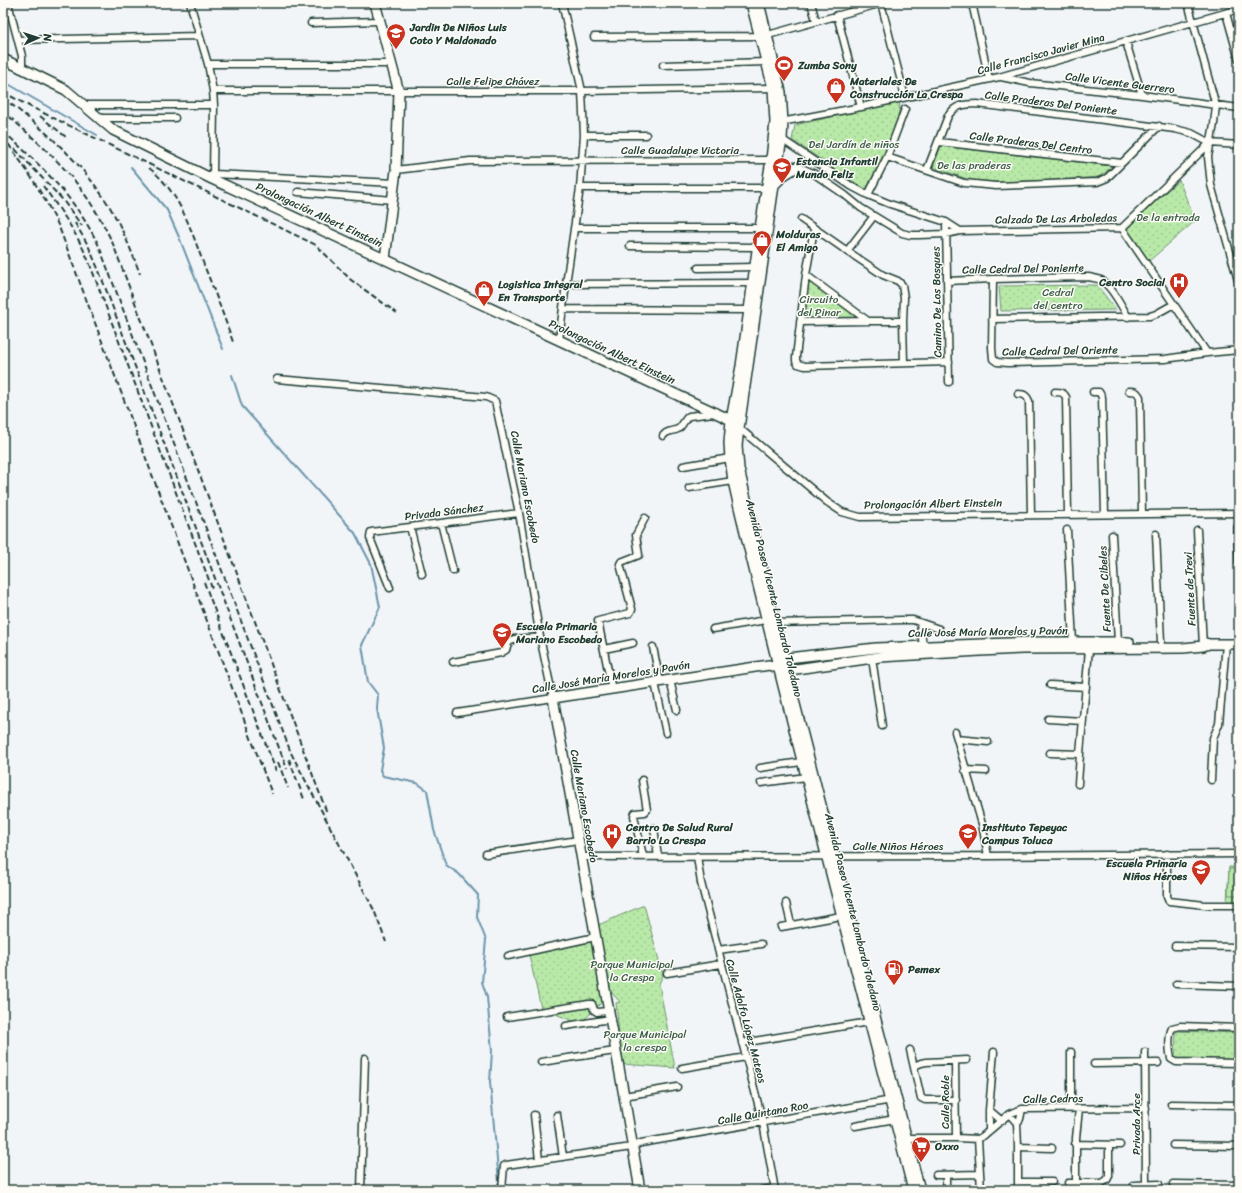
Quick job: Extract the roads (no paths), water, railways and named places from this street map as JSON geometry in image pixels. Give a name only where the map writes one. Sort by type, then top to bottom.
[{"type":"main road","points":[[375,3],[399,92],[395,183],[385,259]]},
{"type":"main road","name":"Avenida Paseo Vicente Lombardo Toledano","points":[[751,3],[764,35],[782,92],[778,137],[770,187],[739,428],[737,446],[739,469],[775,623],[779,664],[801,762],[831,857],[841,916],[869,1022],[894,1100],[895,1119],[903,1138],[920,1190]]},
{"type":"main road","name":"Avenida Paseo Vicente Lombardo Toledano","points":[[759,3],[767,62],[779,122]]},
{"type":"main road","name":"Prolongación Albert Einstein","points":[[3,59],[20,69],[66,90],[113,130],[213,176],[385,259],[731,420],[739,428]]},
{"type":"main road","points":[[770,187],[784,174],[797,167]]},
{"type":"main road","name":"Avenida Paseo Vicente Lombardo Toledano","points":[[770,187],[760,228],[741,366],[731,420],[729,443],[733,481],[766,620],[869,993],[903,1138],[913,1190]]},
{"type":"main road","name":"Calle José María Morelos y Pavón","points":[[779,664],[808,668],[872,658],[923,646],[1019,642],[1161,642],[1239,644]]},
{"type":"main road","name":"Calle José María Morelos y Pavón","points":[[553,698],[876,648],[903,651],[1183,648],[1205,644]]},
{"type":"main road","name":"Calle Mariano Escobedo","points":[[553,698],[640,1190]]},
{"type":"street","points":[[8,3],[22,60],[20,69]]},
{"type":"street","points":[[190,3],[208,64],[213,91],[213,176],[395,183]]},
{"type":"street","points":[[559,340],[580,188],[584,135],[582,91],[562,3]]},
{"type":"street","points":[[811,3],[816,21]]},
{"type":"street","points":[[851,3],[853,11]]},
{"type":"street","points":[[594,36],[764,35],[881,3],[905,97]]},
{"type":"street","points":[[972,3],[989,79]]},
{"type":"street","points":[[1188,3],[1216,106],[1208,157],[1211,185],[1239,284]]},
{"type":"street","name":"Calle Francisco Javier Mina","points":[[779,122],[861,107],[999,77],[1239,9]]},
{"type":"street","points":[[1226,13],[1239,60]]},
{"type":"street","points":[[837,15],[861,107]]},
{"type":"street","points":[[311,23],[379,21]]},
{"type":"street","points":[[18,40],[199,36]]},
{"type":"street","points":[[1126,42],[1142,95]]},
{"type":"street","points":[[663,65],[767,62]]},
{"type":"street","points":[[208,64],[392,64]]},
{"type":"street","name":"Calle Vicente Guerrero","points":[[999,77],[1030,83],[1142,95],[1239,108]]},
{"type":"street","name":"Calle Felipe Chávez","points":[[213,91],[399,92],[773,88]]},
{"type":"street","name":"Calle Praderas Del Poniente","points":[[928,170],[948,116],[951,111],[957,107],[966,104],[977,104],[1160,126],[1191,133],[1210,143]]},
{"type":"street","points":[[84,105],[214,105]]},
{"type":"street","points":[[868,195],[887,157],[905,109]]},
{"type":"street","points":[[98,118],[175,118]]},
{"type":"street","points":[[887,157],[964,183],[980,185],[996,186],[1097,182],[1107,178],[1160,126]]},
{"type":"street","points":[[584,135],[646,136]]},
{"type":"street","points":[[778,137],[851,186],[868,195],[890,204],[946,222],[960,231]]},
{"type":"street","name":"Calle Praderas Del Centro","points":[[939,142],[1122,163]]},
{"type":"street","points":[[1210,143],[1239,145]]},
{"type":"street","name":"Calzada De Las Arboledas","points":[[774,161],[797,167],[813,174],[845,195],[861,208],[902,233],[910,235],[946,234],[960,231],[1122,228],[1210,143]]},
{"type":"street","name":"Calle Guadalupe Victoria","points":[[396,170],[470,161],[774,161]]},
{"type":"street","points":[[845,195],[851,186]]},
{"type":"street","points":[[580,188],[770,187]]},
{"type":"street","points":[[298,192],[393,200]]},
{"type":"street","points":[[847,251],[874,216]]},
{"type":"street","points":[[801,219],[883,275],[898,281],[902,285],[904,292],[902,322],[904,363]]},
{"type":"street","name":"Camino De Los Bosques","points":[[946,222],[949,382]]},
{"type":"street","points":[[574,228],[760,228]]},
{"type":"street","points":[[1122,228],[1208,353],[1239,350]]},
{"type":"street","points":[[814,229],[800,322],[796,361],[799,365],[949,362]]},
{"type":"street","points":[[630,246],[757,247]]},
{"type":"street","points":[[698,268],[755,267]]},
{"type":"street","points":[[806,275],[868,321]]},
{"type":"street","name":"Calle Cedral Del Poniente","points":[[947,281],[1095,278],[1101,280],[1107,285],[1128,317]]},
{"type":"street","name":"Calle Cedral Del Oriente","points":[[993,279],[992,348],[993,359],[997,362],[1165,359],[1208,353]]},
{"type":"street","points":[[566,284],[753,283]]},
{"type":"street","points":[[992,319],[1150,316],[1174,304]]},
{"type":"street","points":[[563,309],[749,310]]},
{"type":"street","points":[[800,322],[902,322]]},
{"type":"street","name":"Calle Mariano Escobedo","points":[[277,379],[486,397],[495,401],[519,513],[540,636],[553,698]]},
{"type":"street","points":[[1129,391],[1135,391],[1140,397],[1142,514]]},
{"type":"street","points":[[1055,392],[1062,392],[1066,397],[1068,514]]},
{"type":"street","points":[[1093,392],[1099,392],[1102,397],[1105,514]]},
{"type":"street","points":[[1018,394],[1027,396],[1029,401],[1031,515]]},
{"type":"street","points":[[662,436],[667,432],[678,429],[689,416],[716,413]]},
{"type":"street","name":"Prolongación Albert Einstein","points":[[739,428],[827,502],[842,512],[860,517],[1239,513]]},
{"type":"street","points":[[683,466],[730,458]]},
{"type":"street","points":[[689,488],[733,481]]},
{"type":"street","name":"Privada Sánchez","points":[[390,588],[370,538],[371,532],[519,513]]},
{"type":"street","points":[[612,690],[598,621],[630,613],[632,609],[620,562],[639,555],[636,535],[645,518]]},
{"type":"street","points":[[441,523],[453,572]]},
{"type":"street","points":[[410,527],[422,574]]},
{"type":"street","points":[[1237,528],[1239,562]]},
{"type":"street","points":[[1067,530],[1073,642]]},
{"type":"street","name":"Fuente de Trevi","points":[[1197,530],[1205,644]]},
{"type":"street","points":[[1156,534],[1161,642]]},
{"type":"street","name":"Fuente De Cibeles","points":[[1112,535],[1118,642]]},
{"type":"street","points":[[713,628],[766,620]]},
{"type":"street","points":[[775,623],[913,620],[939,629]]},
{"type":"street","points":[[920,623],[923,646]]},
{"type":"street","points":[[454,662],[501,653],[506,650],[508,643],[514,639],[540,636]]},
{"type":"street","points":[[604,650],[633,643]]},
{"type":"street","points":[[1211,780],[1213,738],[1219,724],[1226,644]]},
{"type":"street","points":[[653,647],[666,733]]},
{"type":"street","points":[[1078,784],[1089,649]]},
{"type":"street","points":[[872,658],[882,726]]},
{"type":"street","points":[[670,680],[677,710]]},
{"type":"street","points":[[1050,685],[1086,687]]},
{"type":"street","name":"Calle José María Morelos y Pavón","points":[[457,713],[553,698]]},
{"type":"street","points":[[1048,718],[1083,721]]},
{"type":"street","points":[[955,732],[982,824],[988,856]]},
{"type":"street","points":[[957,739],[988,742]]},
{"type":"street","points":[[1050,753],[1080,754]]},
{"type":"street","points":[[760,768],[801,762]]},
{"type":"street","points":[[965,770],[986,771]]},
{"type":"street","points":[[761,783],[806,777]]},
{"type":"street","points":[[642,780],[647,810],[645,812],[635,814],[634,816],[643,856]]},
{"type":"street","points":[[654,828],[658,857]]},
{"type":"street","points":[[486,854],[578,840]]},
{"type":"street","points":[[1167,854],[1167,896],[1169,901],[1206,905],[1239,905]]},
{"type":"street","name":"Calle Niños Héroes","points":[[580,857],[1239,854]]},
{"type":"street","name":"Calle Adolfo López Mateos","points":[[697,856],[701,883],[721,964],[763,1123],[775,1189]]},
{"type":"street","points":[[786,903],[791,924]]},
{"type":"street","points":[[781,926],[841,916]]},
{"type":"street","points":[[508,956],[595,937]]},
{"type":"street","points":[[718,950],[761,944]]},
{"type":"street","points":[[1175,946],[1239,947]]},
{"type":"street","points":[[667,973],[721,964]]},
{"type":"street","points":[[1176,984],[1239,986]]},
{"type":"street","points":[[507,1017],[591,1004],[597,1012],[609,1015]]},
{"type":"street","points":[[566,1026],[609,1015]]},
{"type":"street","points":[[742,1043],[869,1022]]},
{"type":"street","points":[[1239,1028],[1174,1026],[1170,1031],[1171,1059],[1176,1062],[1239,1063]]},
{"type":"street","points":[[910,1050],[921,1098],[925,1100],[956,1100]]},
{"type":"street","points":[[541,1062],[615,1051]]},
{"type":"street","points":[[989,1131],[989,1110],[994,1052]]},
{"type":"street","points":[[1071,1052],[1071,1109]]},
{"type":"street","name":"Privada Arce","points":[[1145,1052],[1146,1184]]},
{"type":"street","points":[[682,1068],[746,1057]]},
{"type":"street","points":[[361,1190],[366,1058]]},
{"type":"street","points":[[955,1061],[967,1060]]},
{"type":"street","name":"Calle Roble","points":[[914,1066],[926,1062],[955,1061],[956,1138]]},
{"type":"street","points":[[1094,1064],[1158,1063]]},
{"type":"street","points":[[624,1096],[677,1087]]},
{"type":"street","name":"Calle Quintana Roo","points":[[502,1190],[504,1166],[632,1147],[641,1143],[894,1100]]},
{"type":"street","points":[[1171,1104],[1239,1105]]},
{"type":"street","name":"Calle Cedros","points":[[978,1139],[1009,1114],[1022,1109],[1146,1108]]},
{"type":"street","points":[[1016,1123],[1020,1119],[1022,1109]]},
{"type":"street","points":[[1076,1183],[1075,1144],[1079,1109]]},
{"type":"street","points":[[989,1110],[1002,1120]]},
{"type":"street","points":[[1009,1114],[1016,1123],[1018,1147],[1018,1190]]},
{"type":"street","points":[[534,1115],[539,1160]]},
{"type":"street","points":[[557,1115],[563,1157]]},
{"type":"street","points":[[855,1126],[895,1119]]},
{"type":"street","points":[[903,1138],[978,1139],[981,1190]]},
{"type":"street","points":[[1075,1144],[1120,1145]]},
{"type":"street","points":[[1068,1183],[1102,1183],[1107,1180],[1109,1176],[1109,1145]]},
{"type":"street","points":[[1172,1145],[1239,1146]]},
{"type":"street","points":[[1018,1147],[1052,1148]]},
{"type":"street","points":[[936,1176],[980,1174]]},
{"type":"street","points":[[946,1175],[946,1190]]},
{"type":"street","points":[[1018,1182],[1052,1182]]},
{"type":"street","points":[[1134,1185],[1159,1184]]},
{"type":"street","points":[[1173,1184],[1239,1185]]},
{"type":"street","points":[[762,1190],[775,1189]]},
{"type":"waterway","points":[[3,81],[97,135]]},
{"type":"waterway","points":[[131,167],[167,210],[223,349]]},
{"type":"waterway","points":[[232,375],[242,406],[355,533],[371,564],[380,607],[362,645],[368,682],[378,695],[377,709],[384,748],[380,770],[383,776],[417,783],[427,790],[434,830],[446,865],[459,874],[478,895],[477,917],[486,940],[482,982],[487,997],[492,1051],[490,1082],[499,1182],[495,1190]]},
{"type":"railway","points":[[3,92],[316,245],[351,280],[397,313]]},
{"type":"railway","points":[[3,98],[62,148],[88,177],[111,209],[127,241],[140,274]]},
{"type":"railway","points":[[3,111],[44,148],[81,188],[93,206],[113,244],[327,813]]},
{"type":"railway","points":[[40,116],[66,137]]},
{"type":"railway","points":[[3,131],[57,184],[90,228],[99,246],[291,753],[374,910],[386,942]]},
{"type":"railway","points":[[3,137],[33,180],[59,227],[272,794]]},
{"type":"railway","points":[[15,149],[62,199],[82,226]]},
{"type":"railway","points":[[149,168],[169,188],[183,212],[233,342]]},
{"type":"railway","points":[[43,186],[74,232],[89,262],[212,588]]},
{"type":"railway","points":[[75,223],[88,245],[99,271],[287,769]]},
{"type":"railway","points":[[204,582],[276,771]]},
{"type":"railway","points":[[289,759],[304,799]]},
{"type":"railway","points":[[278,762],[288,788]]},
{"type":"place","name":"Jardin De Niños Luis Coto Y Maldonado","points":[[396,50]]},
{"type":"place","name":"Zumba Sony","points":[[784,82]]},
{"type":"place","name":"Materiales De Construcción La Crespa","points":[[836,104]]},
{"type":"place","name":"Estancia Infantil Mundo Feliz","points":[[782,184]]},
{"type":"place","name":"Molduras El Amigo","points":[[762,257]]},
{"type":"place","name":"Centro Social","points":[[1179,299]]},
{"type":"place","name":"Logistica Integral En Transporte","points":[[484,307]]},
{"type":"place","name":"Escuela Primaria Mariano Escobedo","points":[[502,649]]},
{"type":"place","name":"Centro De Salud Rural Barrio La Crespa","points":[[612,850]]},
{"type":"place","name":"Instituto Tepeyac Campus Toluca","points":[[968,850]]},
{"type":"place","name":"Escuela Primaria Niños Héroes","points":[[1201,886]]},
{"type":"place","name":"Pemex","points":[[894,986]]},
{"type":"place","name":"Oxxo","points":[[921,1163]]},
{"type":"park label","name":"Del Jardín de niños","points":[[854,144]]},
{"type":"park label","name":"De las praderas","points":[[974,165]]},
{"type":"park label","name":"De la entrada","points":[[1168,217]]},
{"type":"park label","name":"Cedral del centro","points":[[1058,298]]},
{"type":"park label","name":"Circuito del Pinar","points":[[819,305]]},
{"type":"park label","name":"Parque Municipal la Crespa","points":[[632,970]]},
{"type":"park label","name":"Parque Municipal la crespa","points":[[645,1040]]}]
